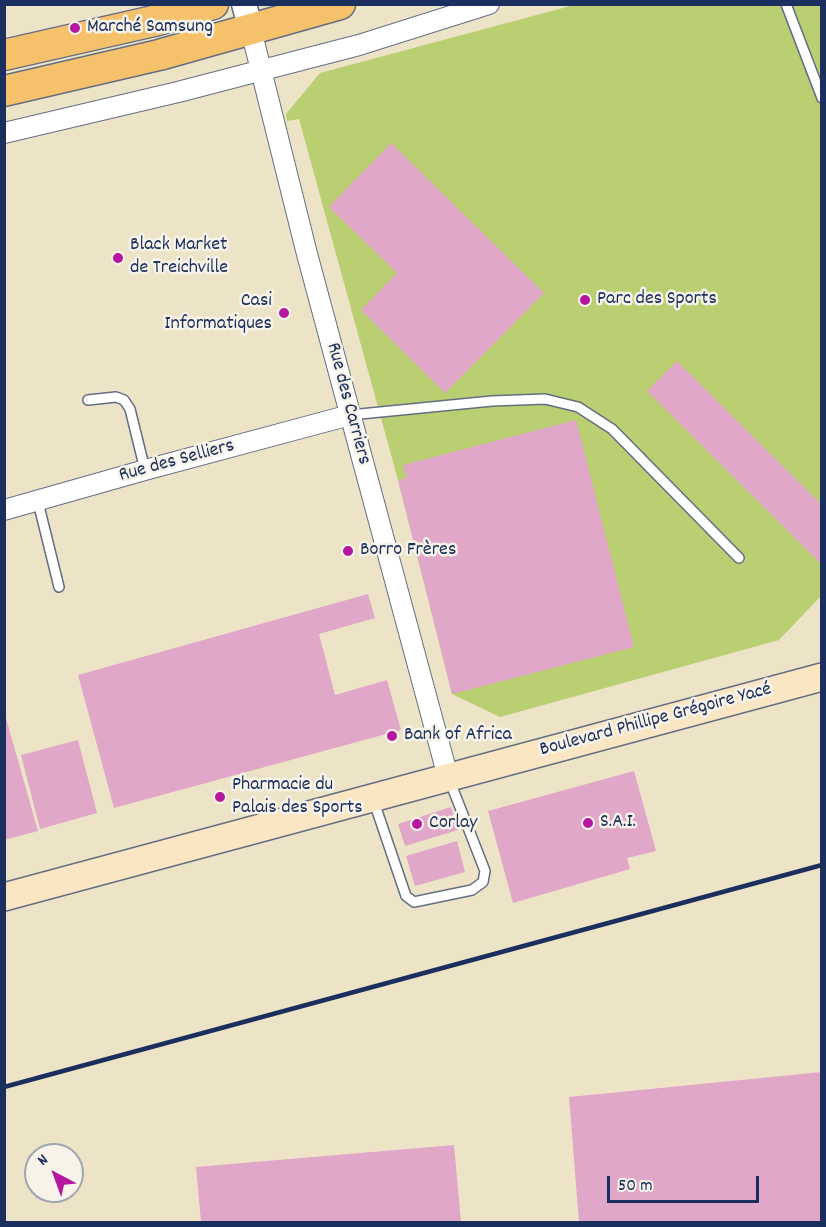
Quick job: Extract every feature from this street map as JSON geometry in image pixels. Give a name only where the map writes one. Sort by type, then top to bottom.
[{"type":"main road","points":[[4,55],[158,20],[213,4]]},
{"type":"main road","points":[[4,91],[159,55],[247,17],[340,4]]},
{"type":"main road","name":"Boulevard Phillipe Grégoire Yacé","points":[[4,897],[822,677]]},
{"type":"street","points":[[4,133],[359,45],[489,4]]},
{"type":"street","name":"Rue des Carriers","points":[[247,17],[350,416],[448,777]]},
{"type":"street","name":"Rue des Selliers","points":[[4,510],[350,416]]},
{"type":"lane","points":[[786,4],[822,98]]},
{"type":"lane","points":[[88,400],[116,397],[124,400],[130,409],[145,470]]},
{"type":"lane","points":[[350,416],[545,399],[578,407],[612,429],[740,558]]},
{"type":"lane","points":[[38,501],[59,587]]},
{"type":"lane","points":[[372,797],[406,896],[414,902],[472,890],[483,882],[485,871],[448,777]]},
{"type":"green space","name":"Parc des Sports","points":[[574,5],[821,5],[821,596],[779,640],[500,717],[452,694],[398,480],[299,119],[287,121],[286,114],[320,73]]},
{"type":"building","points":[[391,143],[544,293],[445,393],[361,310],[397,273],[329,207]]},
{"type":"building","points":[[677,361],[822,505],[822,565],[647,391]]},
{"type":"building","points":[[576,420],[634,647],[452,694],[398,480],[407,478],[403,465]]},
{"type":"building","points":[[368,594],[375,618],[319,634],[335,695],[387,680],[401,730],[114,808],[78,675]]},
{"type":"building","points":[[4,711],[38,831],[4,840]]},
{"type":"building","points":[[78,740],[97,813],[40,829],[21,755]]},
{"type":"building","points":[[634,771],[656,851],[627,858],[630,869],[513,903],[488,811]]},
{"type":"building","points":[[451,807],[458,830],[405,846],[398,824]]},
{"type":"building","points":[[457,841],[465,872],[415,886],[406,856]]},
{"type":"building","points":[[822,1072],[822,1222],[579,1222],[569,1097]]},
{"type":"building","points":[[454,1145],[461,1222],[201,1222],[196,1167]]},
{"type":"railway","points":[[4,1087],[822,865]]},
{"type":"place","name":"Marché Samsung","points":[[75,28]]},
{"type":"place","name":"Black Market de Treichville","points":[[118,258]]},
{"type":"place","name":"Parc des Sports","points":[[585,300]]},
{"type":"place","name":"Casi Informatiques","points":[[284,313]]},
{"type":"place","name":"Borro Frères","points":[[348,551]]},
{"type":"place","name":"Bank of Africa","points":[[392,736]]},
{"type":"place","name":"Pharmacie du Palais des Sports","points":[[220,797]]},
{"type":"place","name":"S.A.I.","points":[[588,823]]},
{"type":"place","name":"Corlay","points":[[417,824]]}]
